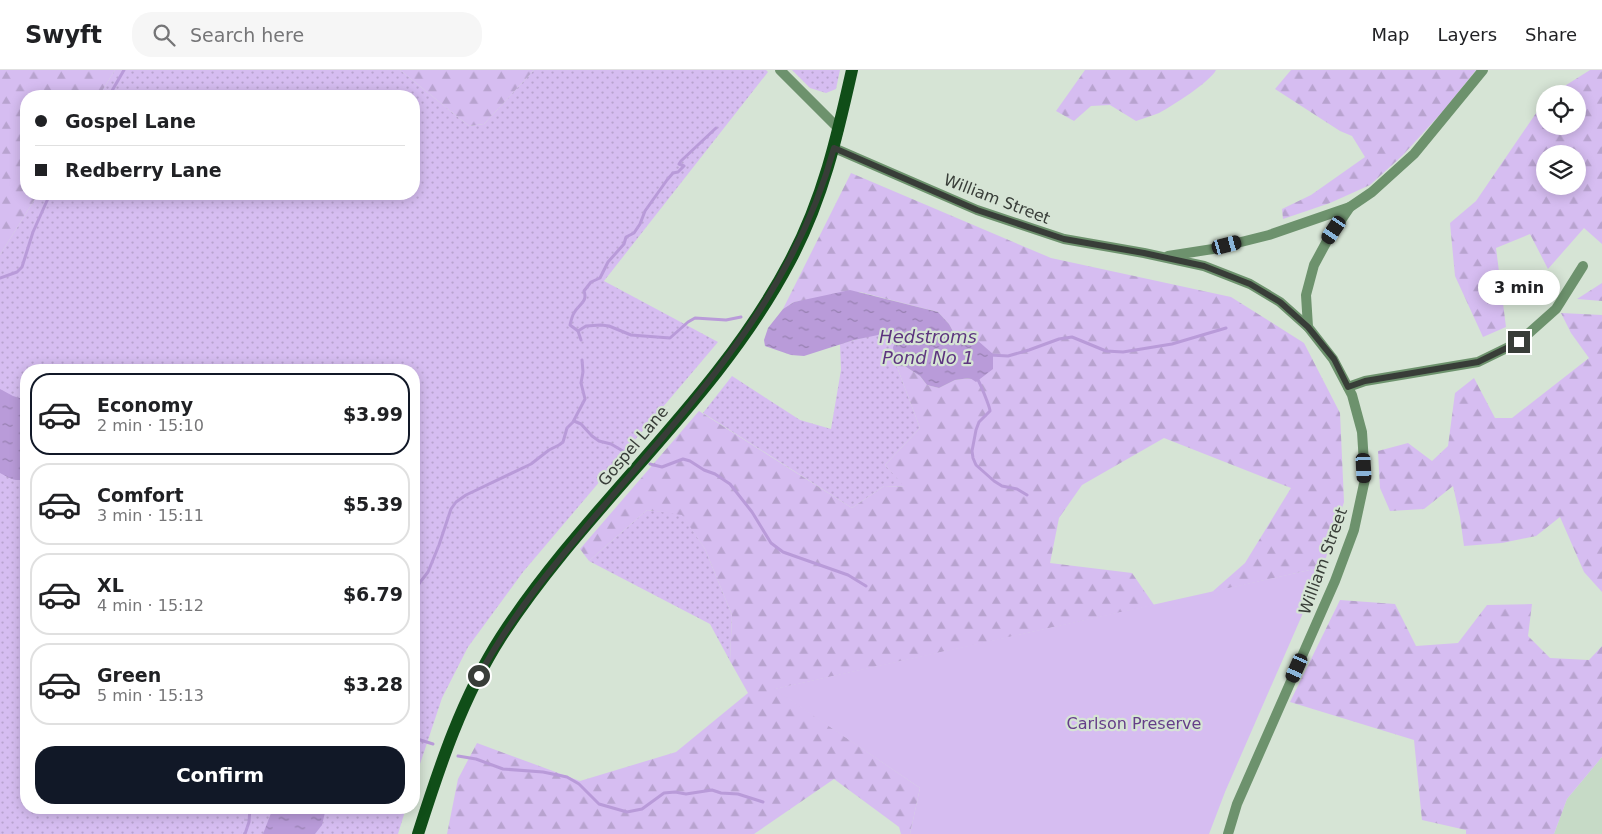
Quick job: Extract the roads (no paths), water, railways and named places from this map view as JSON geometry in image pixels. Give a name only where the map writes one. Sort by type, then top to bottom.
[{"type":"main road","name":"Gospel Lane","points":[[418,834],[458,719],[501,637],[552,568],[714,375],[760,311],[790,261],[808,223],[828,172],[852,70]]},
{"type":"street","points":[[780,70],[839,128]]},
{"type":"street","points":[[1162,257],[1213,249],[1269,234],[1350,207],[1372,192],[1414,154],[1483,70]]},
{"type":"street","name":"William Street","points":[[834,148],[977,210],[1064,239],[1204,266],[1250,284],[1280,302],[1308,327],[1334,359],[1352,394],[1362,432],[1365,479],[1354,530],[1332,587],[1237,804],[1228,834]]},
{"type":"street","points":[[1308,327],[1306,295],[1314,265],[1327,241],[1350,207]]},
{"type":"street","points":[[1348,387],[1365,381],[1478,362],[1519,342],[1556,309],[1583,266]]},
{"type":"water","name":"Hedstroms Pond No 1","points":[[850,290],[938,312],[949,324],[955,335],[969,333],[993,354],[993,369],[976,382],[970,378],[955,380],[939,388],[927,385],[920,376],[894,359],[893,347],[902,330],[854,340],[804,356],[791,355],[765,346],[764,340],[768,328],[783,309],[794,302]]},
{"type":"water","points":[[0,389],[20,398],[20,480],[7,477],[0,473]]},
{"type":"water","points":[[271,814],[325,814],[322,825],[315,834],[263,834]]},
{"type":"waterway","points":[[112,90],[124,70]]},
{"type":"waterway","points":[[581,340],[578,331],[570,325],[573,314],[585,298],[584,291],[591,282],[600,278],[608,262],[624,244],[626,237],[634,233],[645,211],[667,180],[673,173],[678,172],[684,166],[679,164],[681,161],[716,128]]},
{"type":"waterway","points":[[0,278],[17,272],[22,267],[33,232],[47,200]]},
{"type":"waterway","points":[[578,331],[586,326],[601,325],[609,326],[631,335],[670,338],[695,318],[726,320],[741,317]]},
{"type":"waterway","points":[[990,355],[1008,356],[1059,339],[1072,337],[1106,351],[1123,352],[1172,344],[1226,328]]},
{"type":"waterway","points":[[420,582],[428,572],[451,509],[456,502],[466,495],[531,464],[563,442],[567,428],[573,422],[585,399],[581,383],[583,372],[582,360]]},
{"type":"waterway","points":[[977,378],[990,411],[979,422],[976,430],[972,451],[973,458],[976,465],[994,481],[1002,486],[1017,489],[1027,495]]},
{"type":"waterway","points":[[574,421],[581,424],[599,441],[611,444],[628,454]]},
{"type":"waterway","points":[[650,464],[662,467],[683,459],[715,474],[730,484],[752,512],[771,543],[783,552],[848,575],[866,586]]},
{"type":"waterway","points":[[420,740],[433,744]]},
{"type":"waterway","points":[[458,756],[476,759],[503,769],[543,772],[567,777],[579,784],[599,804],[627,812],[642,809],[664,793],[675,792],[686,794],[712,790],[721,793],[738,794],[763,802]]},
{"type":"waterway","points":[[245,834],[250,814]]},
{"type":"park label","name":"Carlson Preserve","points":[[1134,723]]}]
